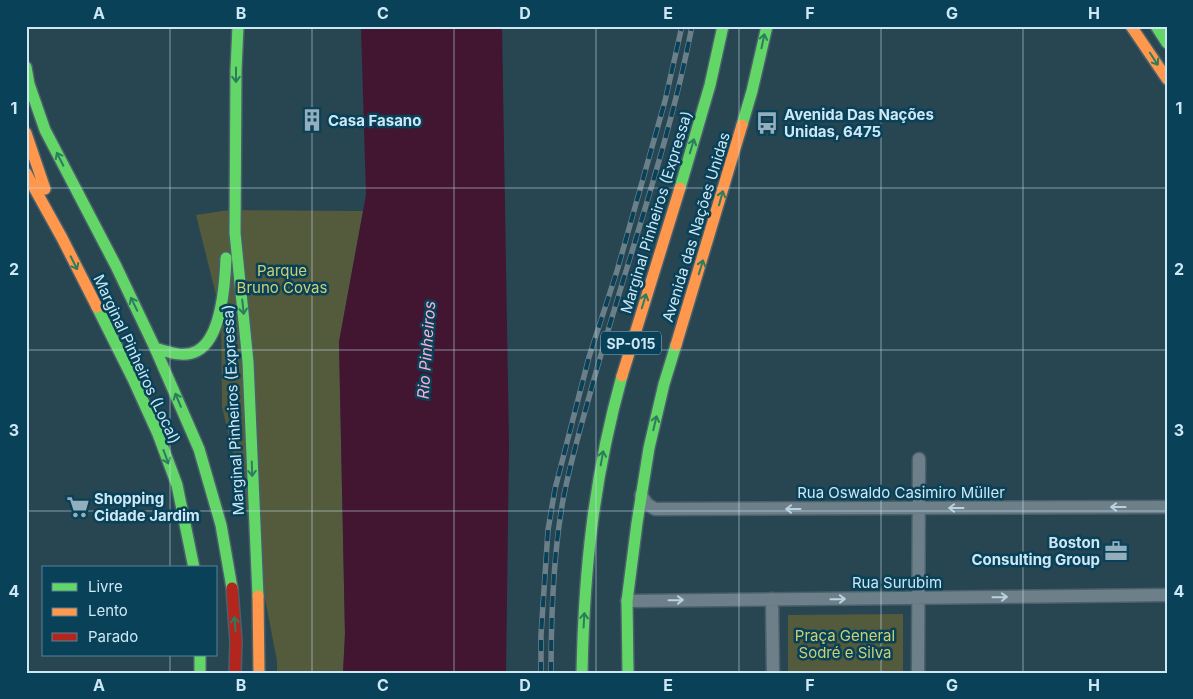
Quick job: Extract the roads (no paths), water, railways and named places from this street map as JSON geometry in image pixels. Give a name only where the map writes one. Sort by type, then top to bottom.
[{"type":"main road","name":"Marginal Pinheiros (Expressa)","points":[[238,26],[235,233],[248,362],[258,597],[259,673]]},
{"type":"main road","name":"Marginal Pinheiros (Expressa)","points":[[582,673],[586,571],[594,504],[605,442],[630,346],[710,85],[723,26]]},
{"type":"main road","name":"Avenida das Nações Unidas","points":[[628,673],[621,602],[637,523],[649,448],[664,384],[750,99],[767,26]]},
{"type":"main road","points":[[1131,26],[1167,79]]},
{"type":"main road","points":[[1156,26],[1167,43]]},
{"type":"main road","points":[[26,67],[29,84],[45,130],[116,266],[155,348],[199,449],[221,525],[233,596],[236,642],[235,673]]},
{"type":"main road","points":[[26,133],[59,234]]},
{"type":"main road","name":"Marginal Pinheiros (Local)","points":[[26,173],[133,379],[158,434],[177,485],[194,566]]},
{"type":"main road","points":[[155,348],[184,354],[198,351],[211,339],[225,289],[226,244],[235,189]]},
{"type":"main road","points":[[200,656],[200,673]]},
{"type":"street","points":[[918,673],[919,459]]},
{"type":"street","name":"Rua Oswaldo Casimiro Müller","points":[[641,495],[646,504],[655,510],[1167,507]]},
{"type":"street","name":"Rua Surubim","points":[[621,602],[1167,595]]},
{"type":"street","points":[[772,599],[773,673]]},
{"type":"water","name":"Rio Pinheiros","points":[[361,26],[502,26],[509,446],[506,673],[343,673],[345,634],[339,342],[366,195]]},
{"type":"railway","points":[[541,673],[541,635],[548,530],[555,489],[589,357],[617,271],[665,101],[682,26]]},
{"type":"railway","points":[[551,673],[555,564],[566,486],[604,345],[671,118],[692,26]]},
{"type":"place","name":"Casa Fasano","points":[[312,120]]},
{"type":"place","name":"Avenida Das Nações Unidas, 6475","points":[[767,123]]},
{"type":"place","name":"Shopping Cidade Jardim","points":[[78,507]]},
{"type":"place","name":"Boston Consulting Group","points":[[1116,551]]},
{"type":"park label","name":"Parque Bruno Covas","points":[[282,278]]},
{"type":"park label","name":"Praça General Sodré e Silva","points":[[845,644]]}]
